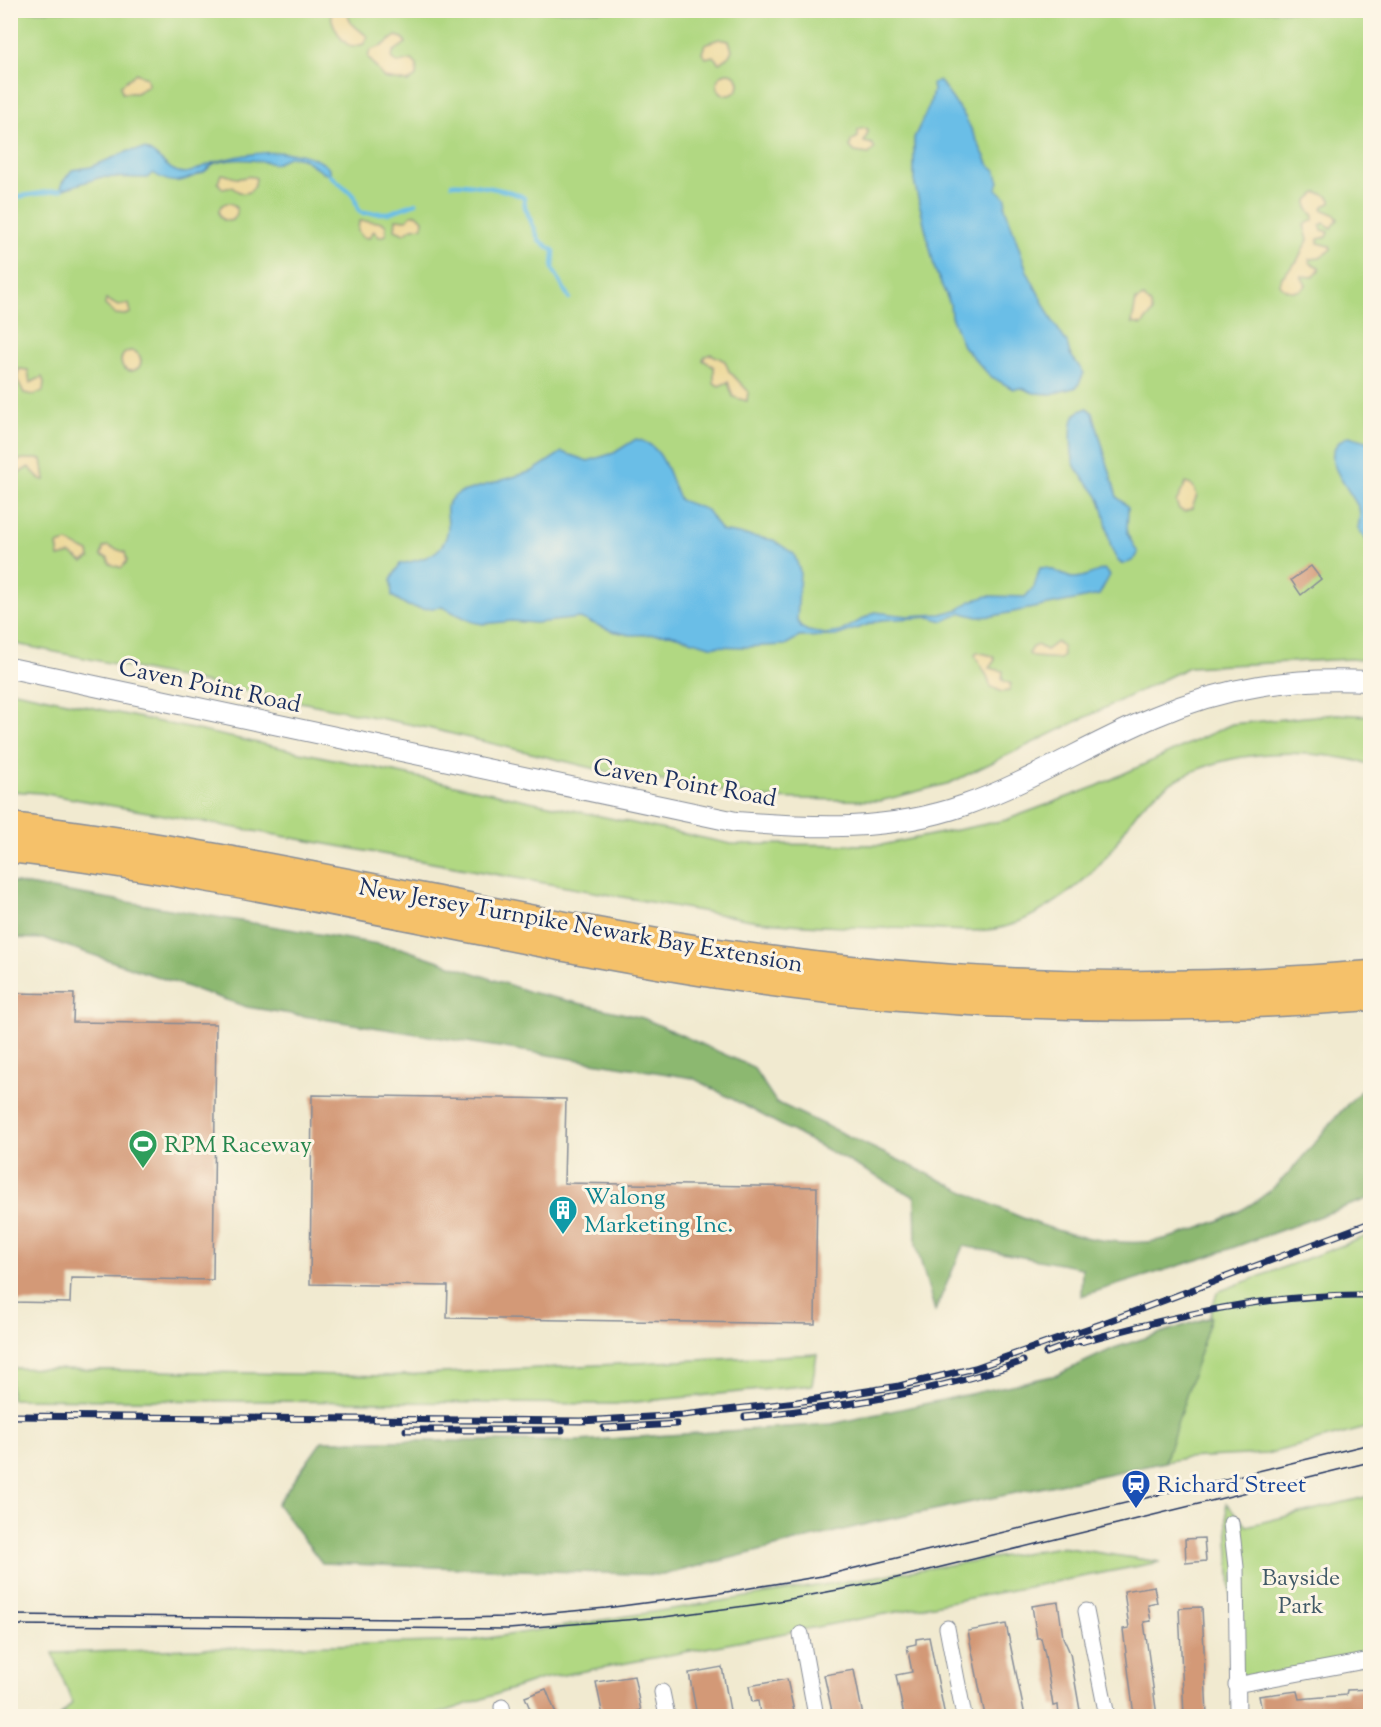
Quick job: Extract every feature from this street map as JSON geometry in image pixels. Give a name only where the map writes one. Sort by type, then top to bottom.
[{"type":"highway","name":"New Jersey Turnpike Newark Bay Extension","points":[[10,827],[149,846],[671,945],[842,969],[978,980],[1114,985],[1252,983],[1371,975]]},
{"type":"highway","name":"New Jersey Turnpike Newark Bay Extension","points":[[10,848],[174,872],[664,965],[844,990],[1002,1003],[1116,1006],[1218,1005],[1371,996]]},
{"type":"street","name":"Caven Point Road","points":[[10,668],[682,812],[736,822],[840,828],[861,828],[912,820],[964,806],[1009,787],[1154,717],[1206,697],[1260,684],[1318,678],[1371,681]]},
{"type":"street","points":[[1231,1523],[1236,1567],[1238,1716]]},
{"type":"street","points":[[1086,1611],[1107,1716]]},
{"type":"street","points":[[947,1629],[964,1716]]},
{"type":"street","points":[[801,1634],[816,1716]]},
{"type":"street","points":[[1236,1685],[1371,1660]]},
{"type":"street","points":[[662,1692],[667,1716]]},
{"type":"green space","points":[[10,11],[1370,11],[1370,661],[1351,659],[1189,667],[950,783],[880,801],[766,798],[613,773],[428,728],[11,643]]},
{"type":"green space","points":[[10,690],[731,844],[882,845],[1006,820],[1097,786],[1232,724],[1337,714],[1370,716],[1370,764],[1313,754],[1283,753],[1224,761],[1196,770],[1170,783],[1147,801],[1109,853],[1077,886],[1039,912],[1001,928],[969,931],[820,926],[757,921],[41,793],[11,791]]},
{"type":"green space","points":[[10,882],[401,948],[530,992],[643,1018],[753,1067],[776,1102],[1007,1211],[1061,1231],[1089,1238],[1117,1242],[1147,1242],[1200,1228],[1240,1211],[1267,1193],[1283,1178],[1354,1097],[1370,1083],[1370,1198],[1207,1257],[1081,1296],[1082,1268],[963,1246],[935,1311],[916,1245],[915,1197],[693,1078],[247,1007],[46,939],[11,938]]},
{"type":"green space","points":[[1370,1235],[1370,1427],[1267,1454],[1184,1458],[1165,1462],[1217,1292]]},
{"type":"green space","points":[[1211,1317],[1165,1462],[871,1523],[663,1575],[322,1563],[277,1504],[322,1441],[579,1441],[832,1424],[1057,1375],[1114,1348]]},
{"type":"green space","points":[[817,1354],[812,1385],[615,1404],[11,1399],[11,1368],[384,1376]]},
{"type":"green space","name":"Bayside Park","points":[[1370,1496],[1370,1656],[1236,1680],[1226,1503],[1247,1526]]},
{"type":"green space","points":[[1061,1547],[1160,1562],[542,1679],[432,1716],[60,1716],[72,1703],[53,1653],[470,1641]]},
{"type":"sand","points":[[331,11],[347,11],[351,23],[368,37],[364,44],[352,47],[340,37],[334,26]]},
{"type":"sand","points":[[396,36],[403,38],[406,43],[393,52],[392,59],[398,63],[412,60],[417,65],[416,76],[408,82],[384,78],[368,57],[370,50],[382,46]]},
{"type":"sand","points":[[719,39],[729,41],[732,50],[729,56],[719,63],[713,56],[706,58],[702,53],[705,44]]},
{"type":"sand","points":[[136,73],[147,78],[148,86],[136,93],[122,93],[121,85]]},
{"type":"sand","points":[[728,73],[736,76],[739,84],[736,92],[728,95],[720,92],[717,84],[720,76]]},
{"type":"sand","points":[[865,128],[868,132],[864,142],[872,144],[875,148],[869,154],[855,152],[850,147],[851,141],[858,137],[858,130]]},
{"type":"sand","points":[[221,174],[236,178],[256,178],[254,187],[245,193],[232,187],[223,189],[218,183]]},
{"type":"sand","points":[[1316,193],[1324,194],[1331,199],[1331,203],[1323,206],[1322,209],[1334,214],[1338,219],[1332,228],[1324,223],[1320,225],[1322,230],[1329,232],[1327,237],[1318,239],[1318,243],[1330,246],[1331,249],[1320,258],[1309,259],[1310,263],[1319,267],[1319,270],[1313,277],[1301,276],[1306,285],[1304,288],[1289,291],[1280,284],[1282,277],[1297,261],[1308,240],[1304,225],[1313,220],[1314,216],[1307,208],[1307,201]]},
{"type":"sand","points":[[228,203],[234,206],[237,212],[234,218],[228,221],[222,218],[219,212],[222,206]]},
{"type":"sand","points":[[417,214],[423,220],[422,227],[412,228],[404,234],[395,230],[396,219],[407,220],[411,215]]},
{"type":"sand","points":[[359,221],[382,222],[386,226],[386,235],[379,237],[374,231],[369,238],[362,237],[358,231]]},
{"type":"sand","points":[[1144,297],[1151,305],[1152,313],[1142,325],[1132,323],[1136,300]]},
{"type":"sand","points":[[106,299],[118,306],[129,304],[131,313],[115,314],[105,305]]},
{"type":"sand","points":[[127,351],[135,351],[141,357],[141,365],[135,371],[127,371],[121,365],[121,357]]},
{"type":"sand","points":[[711,354],[725,361],[729,371],[748,391],[747,401],[733,397],[728,382],[719,386],[714,383],[714,367],[703,360],[705,356]]},
{"type":"sand","points":[[19,369],[28,370],[30,383],[42,377],[43,391],[34,395],[24,393],[17,379]]},
{"type":"sand","points":[[23,459],[42,459],[45,480],[40,479],[29,467],[11,478],[11,463]]},
{"type":"sand","points":[[1186,483],[1193,486],[1197,495],[1192,508],[1184,512],[1179,509],[1176,502]]},
{"type":"sand","points":[[67,542],[89,552],[90,558],[83,562],[71,554],[59,557],[57,545]]},
{"type":"sand","points":[[107,546],[125,552],[127,561],[122,568],[110,564],[108,558],[101,556],[103,548]]},
{"type":"sand","points":[[1057,642],[1062,646],[1063,655],[1060,659],[1034,657],[1029,654],[1031,648],[1037,645],[1046,650]]},
{"type":"sand","points":[[977,652],[993,656],[995,660],[989,668],[1003,671],[1002,680],[1011,684],[1009,691],[1002,692],[990,686],[975,655]]},
{"type":"water","points":[[939,80],[965,117],[989,165],[995,170],[999,182],[996,188],[1006,198],[1005,207],[1027,271],[1052,320],[1067,343],[1070,354],[1084,373],[1077,387],[1051,394],[1034,393],[1022,388],[1013,389],[990,376],[963,346],[951,316],[950,304],[935,270],[914,181],[914,138],[930,104],[932,84]]},
{"type":"water","points":[[145,149],[168,167],[184,173],[227,159],[274,152],[305,156],[319,161],[330,169],[330,175],[305,160],[295,157],[275,164],[238,159],[215,163],[204,172],[185,180],[167,180],[153,173],[147,178],[101,177],[61,190],[62,183],[72,170],[91,167],[129,151]]},
{"type":"water","points":[[1087,408],[1093,413],[1117,497],[1128,507],[1127,533],[1138,553],[1128,563],[1119,562],[1111,548],[1100,500],[1075,466],[1071,440],[1073,419],[1078,412]]},
{"type":"water","points":[[1349,436],[1370,442],[1370,546],[1358,528],[1359,509],[1336,471],[1333,461],[1333,451],[1338,443]]},
{"type":"water","points":[[636,439],[646,442],[660,455],[680,500],[707,510],[721,531],[773,540],[794,554],[800,571],[797,620],[802,628],[808,631],[825,634],[840,632],[875,612],[908,616],[941,614],[960,609],[969,602],[987,596],[1025,597],[1034,587],[1040,568],[1049,568],[1072,578],[1104,569],[1110,575],[1099,595],[993,616],[978,617],[962,613],[943,621],[930,617],[881,620],[836,636],[799,637],[785,645],[745,647],[710,646],[670,634],[630,635],[612,631],[580,618],[535,623],[512,621],[483,624],[473,622],[442,607],[423,609],[408,606],[392,596],[391,580],[400,564],[425,558],[443,544],[447,536],[448,504],[459,493],[533,471],[562,452],[588,461],[614,453]]},
{"type":"building","points":[[1311,566],[1321,579],[1301,595],[1291,580]]},
{"type":"building","name":"RPM Raceway","points":[[10,993],[74,994],[73,1022],[216,1024],[213,1280],[71,1278],[70,1303],[10,1302]]},
{"type":"building","name":"Walong Marketing Inc.","points":[[312,1095],[566,1099],[564,1183],[817,1187],[815,1324],[447,1318],[448,1286],[310,1284]]},
{"type":"building","points":[[1204,1538],[1206,1561],[1186,1563],[1185,1539]]},
{"type":"building","points":[[1154,1586],[1157,1603],[1148,1605],[1151,1621],[1144,1622],[1157,1716],[1134,1716],[1123,1629],[1129,1628],[1124,1591]]},
{"type":"building","points":[[1058,1602],[1063,1637],[1070,1653],[1081,1716],[1059,1716],[1058,1705],[1053,1706],[1041,1638],[1037,1638],[1032,1606]]},
{"type":"building","points":[[1202,1607],[1207,1716],[1184,1716],[1179,1608]]},
{"type":"building","points":[[1006,1624],[1025,1716],[985,1716],[968,1631]]},
{"type":"building","points":[[929,1637],[945,1716],[904,1716],[896,1675],[912,1672],[907,1646],[916,1644],[916,1639]]},
{"type":"building","points":[[722,1667],[731,1716],[697,1716],[689,1673]]},
{"type":"building","points":[[854,1670],[863,1716],[833,1716],[824,1675]]},
{"type":"building","points":[[634,1676],[641,1711],[638,1711],[639,1716],[603,1716],[596,1682]]},
{"type":"building","points":[[787,1679],[795,1716],[760,1714],[758,1701],[752,1702],[749,1686]]},
{"type":"building","points":[[546,1689],[557,1716],[533,1716],[525,1697]]},
{"type":"building","points":[[1371,1689],[1371,1716],[1263,1716],[1259,1696],[1297,1691],[1299,1699],[1346,1695],[1347,1690]]},
{"type":"waterway","points":[[330,175],[354,196],[358,209],[362,213],[389,213],[416,203]]},
{"type":"waterway","points":[[452,184],[511,192],[524,198],[525,207],[539,240],[554,251],[553,269],[569,298]]},
{"type":"waterway","points":[[10,198],[61,190]]},
{"type":"tram line","points":[[10,1615],[407,1619],[507,1617],[606,1608],[720,1593],[822,1576],[1370,1444]]},
{"type":"tram line","points":[[10,1625],[508,1629],[664,1617],[774,1602],[880,1582],[1370,1462]]},
{"type":"railway","points":[[10,1416],[581,1421],[683,1415],[797,1402],[899,1386],[975,1368],[1101,1324],[1370,1223]]},
{"type":"railway","points":[[1081,1342],[1152,1323],[1260,1302],[1333,1295],[1370,1295]]},
{"type":"railway","points":[[1046,1353],[1088,1337]]},
{"type":"railway","points":[[745,1417],[816,1409],[921,1390],[1023,1361]]},
{"type":"railway","points":[[604,1428],[676,1424]]},
{"type":"railway","points":[[406,1430],[562,1430]]},
{"type":"place","name":"RPM Raceway","points":[[143,1170]]},
{"type":"place","name":"Walong Marketing Inc.","points":[[563,1236]]},
{"type":"place","name":"Richard Street","points":[[1136,1510]]}]
